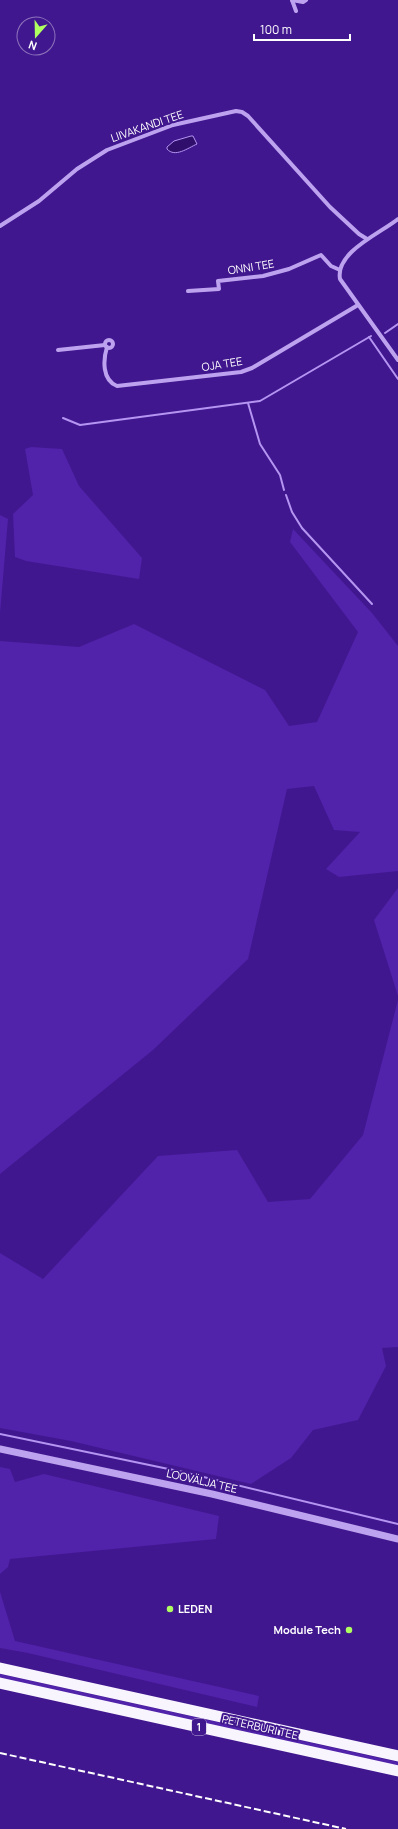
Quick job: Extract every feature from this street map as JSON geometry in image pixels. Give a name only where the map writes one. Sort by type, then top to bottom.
[{"type":"highway","name":"PETERBURI TEE","points":[[0,1668],[398,1756]]},
{"type":"highway","name":"PETERBURI TEE","points":[[0,1682],[398,1771]]},
{"type":"street","points":[[292,0],[303,2],[306,0]]},
{"type":"street","points":[[292,0],[296,11]]},
{"type":"street","name":"LIIVAKANDI TEE","points":[[0,226],[39,201],[78,169],[107,150],[173,125],[236,111],[242,112],[248,116],[330,207],[367,239]]},
{"type":"street","points":[[398,219],[367,239],[346,258],[340,270],[340,279],[398,360]]},
{"type":"street","name":"ONNI TEE","points":[[188,291],[219,289],[218,281],[263,276],[289,269],[322,255],[331,266],[340,270]]},
{"type":"street","name":"OJA TEE","points":[[58,350],[106,346],[104,356],[106,372],[110,382],[117,386],[241,372],[252,368],[358,305]]},
{"type":"street","name":"LOOVÄLJA TEE","points":[[0,1449],[212,1494],[398,1539]]},
{"type":"shaded area","points":[[193,136],[197,144],[186,150],[174,153],[167,149],[167,147],[174,141]]},
{"type":"shaded area","points":[[31,447],[62,449],[79,486],[142,558],[139,579],[26,561],[15,557],[13,514],[33,495],[25,449]]},
{"type":"shaded area","points":[[0,515],[8,519],[0,613]]},
{"type":"shaded area","points":[[293,529],[372,613],[398,646],[398,871],[339,877],[326,869],[360,832],[334,830],[314,786],[287,789],[248,959],[153,1050],[0,1174],[0,641],[79,647],[134,624],[265,690],[289,726],[317,722],[358,632],[290,542]]},
{"type":"shaded area","points":[[398,888],[398,996],[374,920]]},
{"type":"shaded area","points":[[398,1000],[398,1347],[382,1348],[386,1366],[358,1420],[313,1430],[291,1458],[251,1484],[71,1441],[0,1428],[0,1253],[43,1279],[158,1156],[237,1150],[268,1202],[310,1199],[363,1135]]},
{"type":"shaded area","points":[[0,1467],[10,1469],[15,1482],[44,1474],[219,1516],[216,1539],[10,1559],[8,1567],[0,1574]]},
{"type":"shaded area","points":[[0,1592],[15,1641],[259,1696],[257,1707],[28,1653],[0,1648]]},
{"type":"shaded area","points":[[0,1674],[398,1762],[398,1767],[0,1678]]},
{"type":"waterway","points":[[385,333],[398,324]]},
{"type":"waterway","points":[[63,418],[80,425],[260,401],[371,336]]},
{"type":"waterway","points":[[369,337],[398,379]]},
{"type":"waterway","points":[[248,403],[260,444],[280,475],[284,490]]},
{"type":"waterway","points":[[286,495],[292,512],[302,528],[372,604]]},
{"type":"waterway","points":[[0,1434],[183,1472],[398,1524]]},
{"type":"railway","points":[[0,1753],[346,1829]]},
{"type":"place","name":"LEDEN","points":[[170,1609]]},
{"type":"place","name":"Module Tech","points":[[349,1630]]}]
